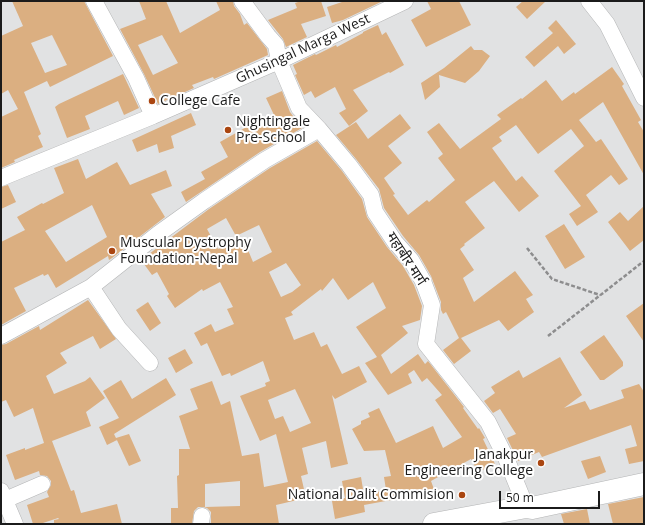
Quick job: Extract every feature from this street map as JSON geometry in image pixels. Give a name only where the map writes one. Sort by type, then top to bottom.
[{"type":"main road","points":[[434,524],[526,507],[532,508],[644,484]]},
{"type":"street","points":[[94,1],[136,78],[153,116]]},
{"type":"street","name":"महाबीर मार्ग","points":[[242,1],[276,45],[279,62],[299,108],[319,128],[371,195],[375,212],[395,242],[411,260],[423,281],[432,305],[426,344],[488,422],[506,458],[526,507]]},
{"type":"street","name":"Ghusingal Marga West","points":[[1,178],[153,116],[279,62],[405,1]]},
{"type":"street","points":[[589,1],[607,24],[644,98]]},
{"type":"street","points":[[1,336],[91,287],[158,234],[204,201],[265,160],[319,128]]},
{"type":"street","points":[[91,287],[119,329],[150,363]]},
{"type":"street","points":[[16,524],[3,495],[42,484]]},
{"type":"path","points":[[527,248],[552,279],[600,295]]},
{"type":"path","points":[[548,336],[644,261]]},
{"type":"building","points":[[12,1],[84,1],[113,56],[50,87],[47,81],[24,92],[41,134],[38,136],[43,147],[14,160],[15,162],[1,168],[1,117],[18,109],[8,90],[1,94],[1,36],[23,26]],"holes":[[[52,35],[67,65],[45,73],[31,43]]]},
{"type":"building","points":[[139,1],[166,1],[180,33],[220,10],[216,1],[233,1],[244,25],[247,23],[267,49],[268,55],[214,79],[213,77],[192,85],[194,88],[158,104],[120,29],[146,19]],"holes":[[[162,35],[178,63],[153,75],[138,45]]]},
{"type":"building","points":[[301,1],[321,1],[326,16],[301,24],[307,37],[286,47],[283,39],[268,20],[297,8],[295,3]]},
{"type":"building","points":[[345,1],[383,1],[343,20],[332,23],[327,7]]},
{"type":"building","points":[[427,1],[459,1],[471,25],[426,47],[411,20],[431,9]]},
{"type":"building","points":[[523,1],[546,1],[527,19],[516,7]]},
{"type":"building","points":[[556,20],[576,44],[564,54],[558,46],[534,67],[525,57],[553,33],[548,28]]},
{"type":"building","points":[[378,25],[382,35],[386,32],[404,65],[353,90],[368,111],[349,126],[339,113],[346,109],[335,87],[315,98],[311,91],[304,95],[295,75],[297,74],[293,65],[336,45],[337,47]]},
{"type":"building","points":[[471,46],[474,50],[482,50],[490,56],[479,71],[465,83],[439,75],[440,87],[425,100],[421,83],[444,68]]},
{"type":"building","points":[[612,67],[624,84],[622,86],[641,120],[638,122],[644,132],[644,175],[603,102],[579,120],[596,142],[601,139],[628,179],[619,185],[611,175],[586,195],[598,212],[577,226],[569,214],[581,206],[554,171],[584,146],[571,129],[538,154],[516,125],[499,137],[502,141],[492,148],[516,181],[522,176],[539,196],[519,212],[494,181],[465,202],[485,228],[464,244],[465,245],[460,249],[474,270],[463,278],[474,302],[515,271],[533,295],[526,299],[534,312],[508,331],[499,320],[461,338],[471,351],[454,364],[443,350],[459,338],[446,312],[443,314],[441,310],[441,302],[431,276],[419,255],[403,236],[384,208],[379,189],[336,135],[356,122],[368,139],[400,114],[411,128],[388,146],[402,163],[384,178],[395,194],[393,195],[408,215],[427,200],[429,202],[455,180],[438,158],[443,154],[427,132],[439,123],[460,149],[501,119],[497,115],[521,98],[522,99],[546,80],[562,101],[574,92],[575,94]]},
{"type":"building","points":[[123,74],[139,108],[124,115],[118,101],[85,116],[90,129],[67,138],[55,107]]},
{"type":"building","points":[[282,91],[290,112],[302,128],[260,152],[186,202],[181,192],[205,179],[201,172],[228,157],[220,142],[250,125],[252,128],[274,115],[266,98]]},
{"type":"building","points":[[191,113],[196,125],[171,136],[174,148],[159,153],[157,144],[137,152],[132,140]]},
{"type":"building","points":[[317,141],[342,171],[362,199],[367,217],[387,247],[403,266],[414,285],[422,306],[420,320],[402,326],[408,333],[381,355],[391,374],[418,354],[425,364],[428,361],[464,407],[463,408],[478,429],[479,428],[485,438],[483,439],[495,464],[478,472],[471,459],[431,481],[435,492],[414,499],[413,496],[364,505],[365,512],[335,519],[332,501],[345,498],[342,481],[361,477],[364,495],[386,490],[384,477],[391,476],[385,450],[364,451],[352,429],[361,424],[361,421],[370,417],[368,413],[379,408],[396,443],[433,426],[443,448],[462,437],[435,400],[442,395],[427,378],[422,382],[414,370],[408,374],[412,383],[388,395],[365,363],[377,357],[356,327],[386,308],[373,282],[348,300],[333,278],[322,291],[321,289],[291,312],[293,315],[285,318],[294,340],[314,332],[321,347],[327,344],[342,374],[359,366],[367,382],[335,399],[332,395],[348,464],[331,468],[326,441],[302,448],[308,474],[301,476],[306,498],[276,505],[279,524],[211,524],[211,512],[207,508],[198,507],[194,511],[192,524],[171,524],[171,508],[178,508],[177,476],[179,475],[179,449],[190,449],[179,416],[198,409],[190,389],[212,381],[221,405],[230,401],[242,456],[259,453],[264,487],[288,482],[276,434],[260,441],[240,396],[266,386],[265,383],[270,381],[263,361],[231,376],[230,373],[222,376],[207,343],[201,346],[194,333],[211,324],[215,332],[234,324],[227,309],[233,307],[220,282],[203,291],[202,289],[175,308],[167,296],[169,294],[157,272],[152,275],[141,260],[209,209],[270,168]],"holes":[[[226,218],[236,236],[259,225],[272,252],[253,262],[243,238],[218,249],[207,229]],[[286,263],[301,285],[292,292],[281,297],[269,272]],[[295,389],[311,423],[290,432],[283,416],[275,419],[268,400]],[[240,481],[240,506],[205,507],[205,484]]]},
{"type":"building","points":[[78,159],[86,179],[117,162],[130,185],[166,170],[172,186],[151,194],[165,217],[109,260],[108,256],[56,288],[48,274],[44,276],[43,274],[14,288],[26,311],[1,325],[1,242],[25,230],[17,217],[64,193],[54,168]],"holes":[[[92,205],[107,237],[66,262],[45,231]]]},
{"type":"building","points":[[8,185],[16,202],[1,209],[1,187]]},
{"type":"building","points":[[644,206],[644,240],[630,251],[608,222],[620,212],[628,221]]},
{"type":"building","points":[[564,224],[585,257],[565,269],[545,236]]},
{"type":"building","points":[[88,300],[116,339],[100,349],[93,336],[60,353],[67,363],[46,376],[54,394],[85,381],[90,377],[105,398],[86,412],[91,426],[52,441],[71,491],[74,490],[81,513],[117,504],[122,524],[54,524],[54,520],[59,519],[58,518],[40,524],[33,524],[27,505],[49,497],[47,492],[51,485],[51,481],[47,476],[40,475],[39,471],[15,480],[6,455],[44,443],[33,408],[14,417],[6,400],[1,402],[1,345],[6,344],[39,326],[40,330]]},
{"type":"building","points":[[148,302],[161,323],[150,331],[136,310]]},
{"type":"building","points":[[644,303],[644,342],[626,316]]},
{"type":"building","points":[[604,335],[623,362],[623,366],[604,380],[600,380],[580,352]]},
{"type":"building","points":[[185,349],[193,363],[176,373],[168,358]]},
{"type":"building","points":[[560,357],[582,395],[564,408],[585,401],[590,410],[624,398],[621,390],[639,384],[644,392],[644,461],[629,464],[625,449],[637,446],[631,425],[542,457],[539,452],[518,461],[507,438],[516,434],[500,409],[493,413],[484,401],[495,393],[491,387],[519,370],[523,378]]},
{"type":"building","points":[[166,378],[176,395],[114,434],[117,440],[107,445],[99,427],[119,418],[103,391],[121,380],[132,399]]},
{"type":"building","points":[[129,434],[141,461],[129,466],[116,438]]},
{"type":"building","points":[[600,456],[606,472],[588,479],[581,461]]},
{"type":"building","points":[[644,497],[644,524],[613,524],[608,504]]},
{"type":"building","points":[[587,509],[590,524],[564,524],[561,514]]},
{"type":"place","name":"College Cafe","points":[[152,101]]},
{"type":"place","name":"Nightingale Pre-School","points":[[228,130]]},
{"type":"place","name":"Muscular Dystrophy Foundation-Nepal","points":[[112,251]]},
{"type":"place","name":"Janakpur Engineering College","points":[[541,463]]},
{"type":"place","name":"National Dalit Commision","points":[[462,495]]}]
